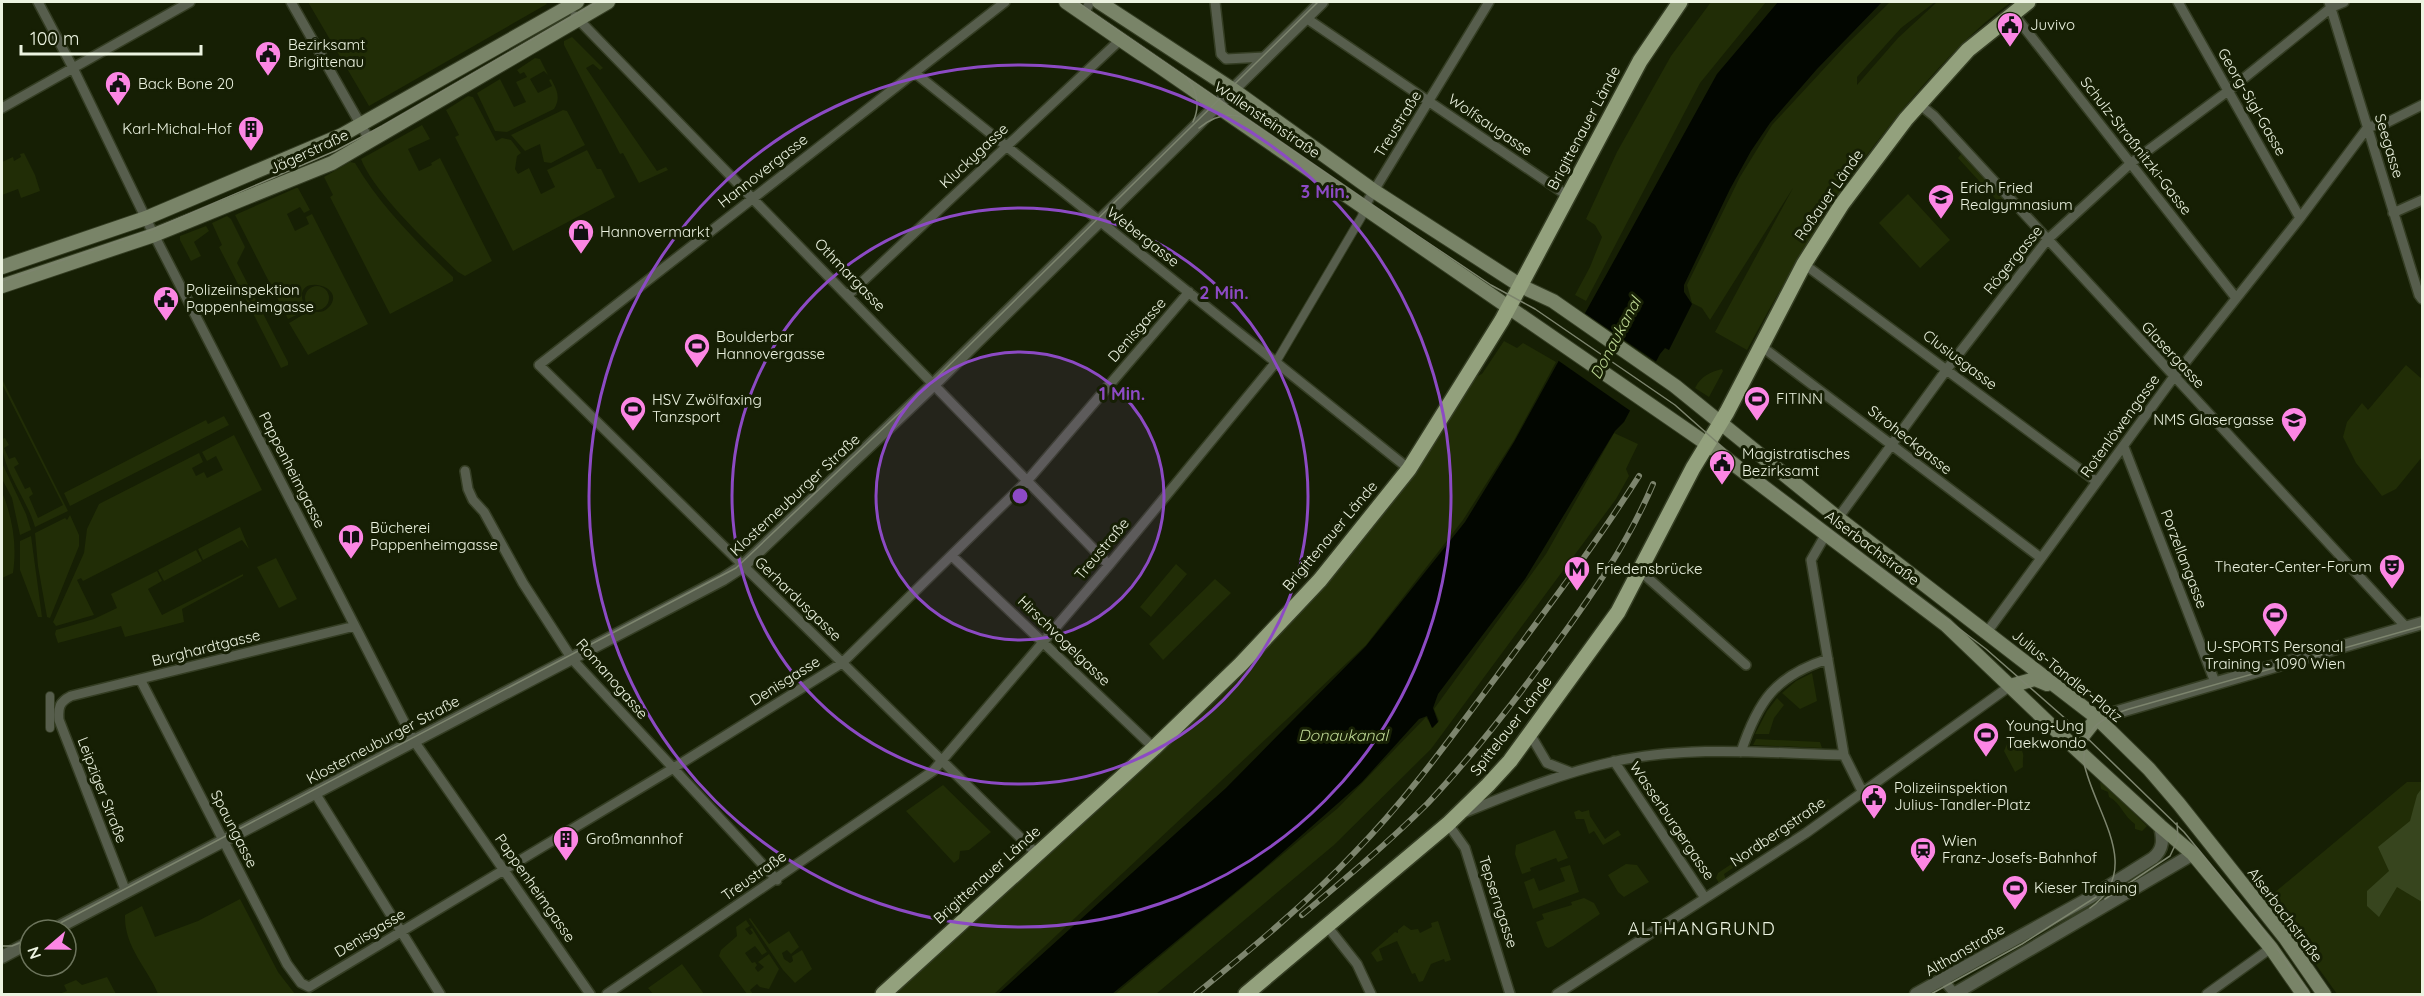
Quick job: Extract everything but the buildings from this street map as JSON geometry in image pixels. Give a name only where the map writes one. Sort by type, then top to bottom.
[{"type":"main road","name":"Jägerstraße","points":[[2,286],[154,235],[332,163],[608,2]]},
{"type":"main road","name":"Wallensteinstraße","points":[[1066,2],[1087,8],[1120,39],[1510,306]]},
{"type":"main road","name":"Wallensteinstraße","points":[[1099,2],[1232,89],[1374,191],[1521,286]]},
{"type":"main road","name":"Brigittenauer Lände","points":[[883,994],[1154,748],[1241,664],[1320,580],[1408,469],[1510,306],[1640,61],[1680,2]]},
{"type":"main road","name":"Roßauer Lände","points":[[1707,444],[1804,264],[1857,183],[1919,104],[1968,50],[2012,12],[2028,2]]},
{"type":"main road","name":"Jägerstraße","points":[[2,267],[146,218],[342,135],[571,3]]},
{"type":"main road","points":[[1521,286],[1553,302],[1675,386],[1720,423]]},
{"type":"main road","points":[[1510,306],[1707,444]]},
{"type":"main road","name":"Alserbachstraße","points":[[1720,423],[1838,518],[1987,632]]},
{"type":"main road","name":"Alserbachstraße","points":[[1707,444],[1946,625],[2010,686]]},
{"type":"main road","name":"Spittelauer Lände","points":[[1246,994],[1453,820],[1499,773],[1610,624],[1707,444]]},
{"type":"main road","name":"Julius-Tandler-Platz","points":[[1987,632],[2097,718],[2149,769],[2219,856]]},
{"type":"main road","points":[[2010,686],[2036,679],[2058,688]]},
{"type":"main road","points":[[2010,686],[2193,854],[2202,844],[2202,836]]},
{"type":"main road","points":[[2074,747],[2097,718]]},
{"type":"main road","name":"Alserbachstraße","points":[[2193,854],[2271,948],[2303,994]]},
{"type":"main road","name":"Alserbachstraße","points":[[2219,856],[2286,939],[2324,994]]},
{"type":"street","name":"Pappenheimgasse","points":[[38,2],[73,68],[154,235],[414,741],[590,994]]},
{"type":"street","points":[[2,108],[190,2]]},
{"type":"street","points":[[291,2],[370,141]]},
{"type":"street","name":"Hannovergasse","points":[[539,365],[1005,2]]},
{"type":"street","points":[[1215,2],[1221,54],[1226,59],[1265,57]]},
{"type":"street","name":"Klosterneuburger Straße","points":[[76,918],[723,579],[743,566],[934,384],[1322,2]]},
{"type":"street","name":"Treustraße","points":[[607,994],[777,880],[933,771],[942,761],[1109,565],[1276,362],[1362,216],[1364,207],[1489,2]]},
{"type":"street","name":"Georg-Sigl-Gasse","points":[[2178,2],[2300,218]]},
{"type":"street","name":"Rögergasse","points":[[1838,518],[1947,369],[2047,240],[2131,163],[2229,91],[2330,4],[2344,2]]},
{"type":"street","name":"Othmargasse","points":[[571,3],[578,18],[1109,565]]},
{"type":"street","name":"Seegasse","points":[[2330,4],[2393,213],[2419,295],[2422,298]]},
{"type":"street","name":"Schulz-Straßnitzki-Gasse","points":[[2012,12],[2236,298]]},
{"type":"street","name":"Wolfsaugasse","points":[[1306,18],[1568,196]]},
{"type":"street","name":"Kluckygasse","points":[[848,295],[1120,39]]},
{"type":"street","name":"Webergasse","points":[[915,73],[1408,469]]},
{"type":"street","name":"Glasergasse","points":[[1919,104],[1934,116],[2406,627]]},
{"type":"street","points":[[2368,127],[2386,123],[2422,105]]},
{"type":"street","name":"Rotenlöwengasse","points":[[1987,632],[2174,378],[2300,218],[2368,127]]},
{"type":"street","points":[[2393,213],[2422,200]]},
{"type":"street","name":"Clusiusgasse","points":[[1804,264],[2097,482]]},
{"type":"street","name":"Denisgasse","points":[[309,987],[672,769],[842,663],[1027,481],[1189,292]]},
{"type":"street","name":"Stroheckgasse","points":[[1761,346],[2042,558]]},
{"type":"street","name":"Gerhardusgasse","points":[[539,365],[1037,854]]},
{"type":"street","name":"Porzellangasse","points":[[2124,447],[2215,682]]},
{"type":"street","name":"Romanogasse","points":[[465,471],[468,489],[473,500],[484,512],[523,583],[572,658],[672,769],[777,880]]},
{"type":"street","points":[[1826,534],[1811,560],[1844,755],[1863,793]]},
{"type":"street","name":"Hirschvogelgasse","points":[[952,556],[1043,640],[1154,748]]},
{"type":"street","points":[[1639,570],[1746,665]]},
{"type":"street","points":[[2097,718],[2422,623]]},
{"type":"street","name":"Burghardtgasse","points":[[64,700],[71,696],[355,626]]},
{"type":"street","points":[[1741,752],[1760,705],[1773,688],[1807,666],[1828,659]]},
{"type":"street","name":"Spaungasse","points":[[140,679],[287,964],[301,983],[309,987]]},
{"type":"street","name":"Nordbergstraße","points":[[1557,994],[1863,793],[2010,686]]},
{"type":"street","points":[[50,696],[50,728]]},
{"type":"street","name":"Leipziger Straße","points":[[64,700],[58,708],[59,720],[126,892]]},
{"type":"street","points":[[1530,734],[1547,764],[1561,771],[1572,772]]},
{"type":"street","points":[[1453,820],[1572,772],[1614,762],[1676,753],[1844,755]]},
{"type":"street","name":"Wasserburgergasse","points":[[1614,762],[1705,898]]},
{"type":"street","points":[[315,793],[440,994]]},
{"type":"street","name":"Tepserngasse","points":[[1453,820],[1465,848],[1510,994]]},
{"type":"street","name":"Althanstraße","points":[[1916,994],[2091,897],[2158,854],[2162,839],[2160,826]]},
{"type":"street","points":[[1943,980],[1954,994],[2193,854]]},
{"type":"street","points":[[1327,926],[1357,964],[1371,994]]},
{"type":"street","points":[[2,957],[18,948]]},
{"type":"street","points":[[2207,994],[2271,948]]},
{"type":"green space","points":[[308,2],[545,2],[547,4],[369,106]]},
{"type":"green space","points":[[1711,2],[1766,2],[1700,83],[1586,301],[1575,295],[1602,237],[1595,225],[1586,219],[1617,152],[1671,56]]},
{"type":"green space","points":[[1890,2],[1935,2],[1901,28],[1857,77],[1857,85],[1898,38],[1937,2],[2011,2],[1984,23],[1947,59],[1888,127],[1843,188],[1803,250],[1747,350],[1715,332],[1793,188],[1710,320],[1702,308],[1692,303],[1687,285],[1740,177],[1772,125],[1845,46]]},
{"type":"green space","points":[[572,37],[603,68],[600,70],[593,64],[586,68],[657,171],[666,167],[668,170],[639,183],[623,153],[620,154],[564,45],[564,41]]},
{"type":"green space","points":[[535,58],[540,59],[548,75],[544,71],[530,79],[538,93],[552,86],[549,80],[551,79],[557,94],[554,109],[507,132],[495,131],[477,93],[500,79],[514,107],[526,102],[516,82],[527,77],[524,72],[520,74],[517,70]]},
{"type":"green space","points":[[468,96],[473,97],[496,141],[502,138],[511,140],[521,153],[517,156],[515,169],[518,174],[529,168],[541,194],[555,187],[547,170],[587,150],[597,169],[601,169],[615,197],[513,251],[455,137],[459,135],[446,110]]},
{"type":"green space","points":[[563,110],[567,111],[585,145],[551,163],[544,162],[540,144],[525,151],[511,135]]},
{"type":"green space","points":[[422,125],[430,139],[408,149],[419,171],[440,158],[492,261],[465,276],[458,272],[404,219],[378,187],[361,159]]},
{"type":"green space","points":[[24,153],[40,191],[21,198],[18,189],[2,195],[2,162],[13,157],[14,161]]},
{"type":"green space","points":[[1961,154],[2006,202],[2006,206],[2002,206],[1958,158]]},
{"type":"green space","points":[[350,162],[355,163],[388,209],[453,277],[453,281],[390,314],[330,197],[333,195],[324,177]]},
{"type":"green space","points":[[296,188],[310,210],[304,213],[300,207],[287,214],[295,231],[309,224],[306,217],[312,214],[368,324],[308,355],[289,323],[308,313],[326,310],[333,300],[331,293],[318,285],[309,285],[304,289],[302,297],[307,310],[288,319],[235,215]]},
{"type":"green space","points":[[1908,194],[1950,240],[1920,268],[1879,223]]},
{"type":"green space","points":[[227,216],[231,219],[245,247],[237,263],[288,362],[288,365],[281,368],[219,247],[222,245],[212,223]]},
{"type":"green space","points":[[206,226],[209,231],[194,242],[201,256],[191,261],[180,236]]},
{"type":"green space","points":[[317,286],[326,289],[329,298],[326,307],[317,310],[308,307],[305,298],[308,289]]},
{"type":"green space","points":[[1504,341],[1517,348],[1523,343],[1556,362],[1514,440],[1463,520],[1366,645],[994,994],[895,994],[1184,731],[1294,619],[1346,561],[1381,517],[1477,376],[1482,374]]},
{"type":"green space","points":[[2406,365],[2422,379],[2422,457],[2396,489],[2382,496],[2356,463],[2343,437],[2347,422],[2362,403],[2368,410]]},
{"type":"green space","points":[[1722,369],[1709,397],[1695,388],[1706,375]]},
{"type":"green space","points":[[2,379],[68,511],[35,527],[10,473],[3,450],[2,439],[5,438],[9,445],[4,448],[9,459],[15,457],[19,464],[14,467],[25,489],[30,487],[33,494],[29,497],[38,518],[63,505],[2,384]]},
{"type":"green space","points":[[224,416],[229,425],[70,506],[64,493],[206,420],[208,424]]},
{"type":"green space","points":[[1614,433],[1638,444],[1626,469],[1629,476],[1616,499],[1431,749],[1334,845],[1156,994],[1115,994],[1338,808],[1426,717],[1433,728],[1439,721],[1434,709],[1546,554]]},
{"type":"green space","points":[[234,435],[262,490],[83,581],[81,578],[77,580],[94,615],[56,626],[53,622],[84,553],[87,529],[99,504],[199,453],[203,462],[192,468],[196,476],[204,472],[207,478],[223,470],[216,456],[207,461],[202,452]]},
{"type":"green space","points":[[2,463],[31,530],[20,535],[12,498],[2,479]]},
{"type":"green space","points":[[2,492],[9,512],[15,552],[13,573],[2,578]]},
{"type":"green space","points":[[70,515],[79,535],[79,546],[50,618],[47,617],[38,566],[35,533],[65,518],[67,520]]},
{"type":"green space","points":[[240,527],[249,549],[242,540],[203,560],[198,549]]},
{"type":"green space","points":[[31,536],[42,617],[38,617],[20,570],[20,541]]},
{"type":"green space","points":[[196,550],[202,561],[164,581],[158,570]]},
{"type":"green space","points":[[276,558],[297,599],[279,608],[257,567]]},
{"type":"green space","points":[[1176,564],[1187,574],[1151,617],[1140,607]]},
{"type":"green space","points":[[157,571],[162,581],[148,589],[162,615],[243,574],[243,576],[182,609],[184,622],[125,637],[121,626],[58,643],[56,630],[94,619],[117,608],[111,594]]},
{"type":"green space","points":[[1215,579],[1231,593],[1163,660],[1149,644]]},
{"type":"green space","points":[[1812,673],[1817,701],[1800,709],[1782,693],[1796,681]]},
{"type":"green space","points":[[1777,698],[1784,705],[1774,718],[1769,734],[1755,734],[1767,711]]},
{"type":"green space","points":[[1756,739],[1820,742],[1822,748],[1753,745]]},
{"type":"green space","points":[[2016,741],[2023,753],[2023,767],[2015,772],[2004,751],[2007,744]]},
{"type":"green space","points":[[2102,781],[2147,826],[2142,831],[2135,829],[2135,824],[2109,797],[2108,792],[2101,789]]},
{"type":"green space","points":[[2407,782],[2422,782],[2422,994],[2337,994],[2268,898]]},
{"type":"green space","points":[[943,785],[991,832],[969,850],[960,851],[959,859],[954,863],[906,811]]},
{"type":"green space","points":[[2422,788],[2422,902],[2397,887],[2379,917],[2367,906],[2367,891],[2389,871],[2378,847],[2410,821],[2417,795]]},
{"type":"green space","points":[[1828,799],[1830,802],[1724,874],[1726,880],[1720,885],[1716,878],[1718,873]]},
{"type":"green space","points":[[1579,810],[1582,812],[1589,810],[1590,816],[1605,839],[1618,830],[1621,835],[1603,845],[1594,831],[1589,834],[1584,819],[1576,819],[1574,812]]},
{"type":"green space","points":[[1555,830],[1568,858],[1558,862],[1556,858],[1530,868],[1531,871],[1522,874],[1515,854],[1516,845]]},
{"type":"green space","points":[[1626,864],[1637,865],[1649,882],[1624,897],[1618,892],[1608,875]]},
{"type":"green space","points":[[1570,865],[1579,892],[1533,909],[1524,882],[1534,878],[1539,891],[1565,881],[1560,868]]},
{"type":"green space","points":[[1584,898],[1594,903],[1600,914],[1553,946],[1548,948],[1545,946],[1536,922],[1544,919],[1542,914],[1572,905],[1571,902]]},
{"type":"green space","points":[[240,899],[278,972],[295,994],[158,994],[132,947],[125,915],[142,906],[155,937],[198,921]]},
{"type":"green space","points":[[750,918],[769,944],[789,931],[799,947],[791,954],[787,950],[782,953],[784,959],[790,963],[793,961],[792,956],[802,950],[812,969],[795,983],[783,970]]},
{"type":"green space","points":[[746,920],[750,926],[745,929],[750,935],[753,933],[750,929],[752,928],[767,952],[762,955],[755,946],[745,953],[752,963],[755,962],[757,965],[755,968],[758,972],[764,967],[758,962],[769,954],[779,969],[769,989],[757,984],[750,990],[753,994],[747,994],[719,956],[721,950],[737,936],[736,927]]},
{"type":"green space","points":[[1438,921],[1451,960],[1445,962],[1444,959],[1431,964],[1423,981],[1419,982],[1415,973],[1412,974],[1397,941],[1379,949],[1383,960],[1377,962],[1371,953],[1395,932],[1398,933],[1404,925],[1411,930],[1418,929],[1420,933],[1432,927],[1431,923]]},
{"type":"green space","points":[[682,964],[704,994],[653,994],[648,988]]},
{"type":"green space","points":[[107,977],[116,994],[59,994],[67,991],[64,985],[76,980],[82,985]]},
{"type":"water","name":"Donaukanal","points":[[1778,2],[1882,2],[1817,69],[1770,123],[1751,151],[1684,285],[1684,292],[1692,304],[1669,350],[1665,348],[1660,354],[1624,422],[1615,431],[1525,579],[1438,694],[1433,708],[1438,722],[1432,728],[1427,716],[1419,719],[1362,782],[1260,872],[1112,994],[998,994],[1226,788],[1366,646],[1465,522],[1514,442],[1717,74]]},
{"type":"pier","points":[[1583,312],[1658,363],[1632,412],[1556,359]]},
{"type":"tram line","points":[[2,281],[154,229],[335,151],[597,2]]},
{"type":"tram line","points":[[1077,2],[1415,234],[1491,285],[1535,309],[1675,405],[1737,460],[1986,649],[2083,734],[2184,832],[2256,920],[2310,994]]},
{"type":"tram line","points":[[70,918],[736,568],[932,382],[1318,2]]},
{"type":"tram line","points":[[1187,78],[1194,88],[1197,99],[1197,111],[1193,122]]},
{"type":"tram line","points":[[1199,128],[1220,116],[1243,117]]},
{"type":"tram line","points":[[2090,908],[2106,893],[2114,876],[2115,858],[2111,839],[2084,763],[2086,741],[2101,721],[2129,709],[2422,626]]},
{"type":"tram line","points":[[2105,899],[2170,856],[2178,839],[2177,823]]},
{"type":"tram line","points":[[1931,994],[2022,944],[2096,897]]},
{"type":"tram line","points":[[2,946],[18,944]]},
{"type":"railway","points":[[1196,994],[1298,908],[1355,852],[1393,810],[1446,744],[1552,602],[1639,476]]},
{"type":"railway","points":[[1302,915],[1413,818],[1478,746],[1539,667],[1595,588],[1621,548],[1653,484]]},
{"type":"place","name":"Juvivo","points":[[2010,48]]},
{"type":"place","name":"Bezirksamt Brigittenau","points":[[268,77]]},
{"type":"place","name":"Back Bone 20","points":[[118,107]]},
{"type":"place","name":"Karl-Michal-Hof","points":[[251,152]]},
{"type":"place","name":"Erich Fried Realgymnasium","points":[[1941,220]]},
{"type":"place","name":"Hannovermarkt","points":[[581,255]]},
{"type":"place","name":"Polizeiinspektion Pappenheimgasse","points":[[166,322]]},
{"type":"place","name":"Boulderbar Hannovergasse","points":[[697,369]]},
{"type":"place","name":"FITINN","points":[[1757,422]]},
{"type":"place","name":"HSV Zwölfaxing Tanzsport","points":[[633,432]]},
{"type":"place","name":"NMS Glasergasse","points":[[2294,443]]},
{"type":"place","name":"Magistratisches Bezirksamt","points":[[1722,486]]},
{"type":"place","name":"Bücherei Pappenheimgasse","points":[[351,560]]},
{"type":"place","name":"Theater-Center-Forum","points":[[2392,590]]},
{"type":"place","name":"Friedensbrücke","points":[[1577,592]]},
{"type":"place","name":"U-SPORTS Personal Training - 1090 Wien","points":[[2275,638]]},
{"type":"place","name":"Young-Ung Taekwondo","points":[[1986,758]]},
{"type":"place","name":"Polizeiinspektion Julius-Tandler-Platz","points":[[1874,820]]},
{"type":"place","name":"Großmannhof","points":[[566,862]]},
{"type":"place","name":"Wien Franz-Josefs-Bahnhof","points":[[1923,873]]},
{"type":"place","name":"Kieser Training","points":[[2015,911]]},
{"type":"district","name":"ALTHANGRUND","points":[[1702,929]]}]
